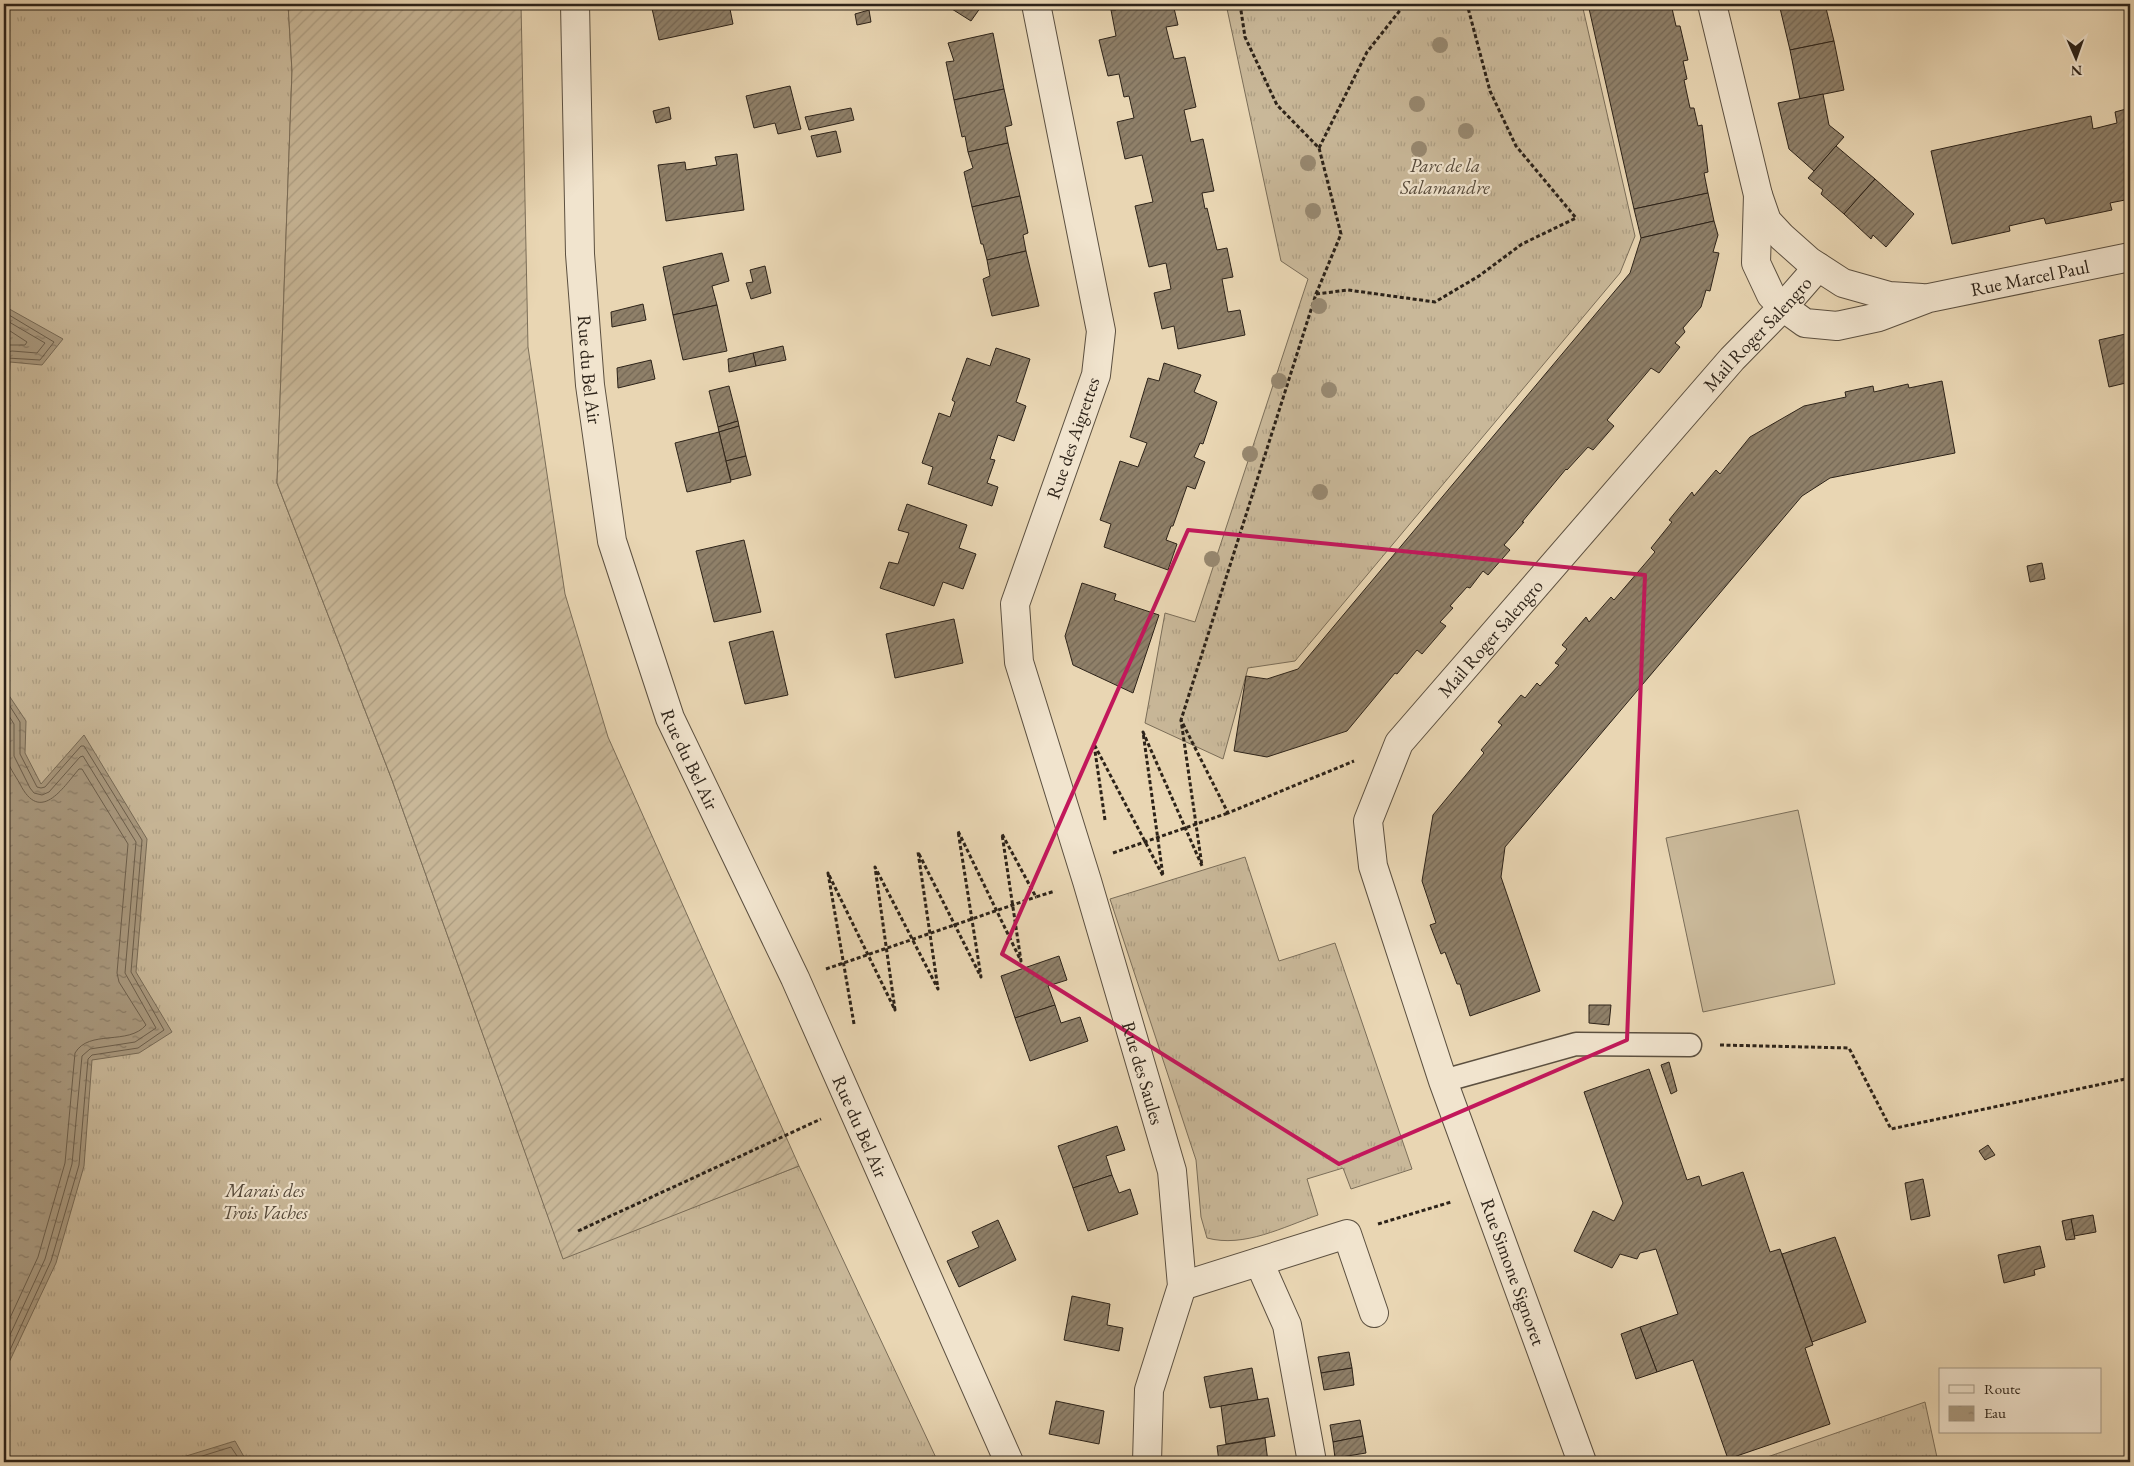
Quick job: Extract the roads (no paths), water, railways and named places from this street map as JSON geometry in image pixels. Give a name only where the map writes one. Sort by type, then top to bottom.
[{"type":"street","name":"Rue du Bel Air","points":[[575,4],[580,254],[590,385],[612,542],[670,718],[795,978],[1009,1462]]},
{"type":"street","name":"Rue des Aigrettes","points":[[1036,4],[1101,331],[1096,375],[1015,604],[1019,662],[1084,872]]},
{"type":"street","name":"Rue Marcel Paul","points":[[1712,4],[1758,195],[1767,221],[1808,261],[1843,283],[1889,296],[1929,298]]},
{"type":"street","name":"Rue Marcel Paul","points":[[1758,195],[1756,264],[1771,295],[1783,308],[1805,323],[1837,326],[1879,317],[1929,298],[2130,257]]},
{"type":"street","name":"Mail Roger Salengro","points":[[1443,1081],[1372,866],[1368,821],[1399,743],[1732,359],[1783,308],[1818,267]]},
{"type":"street","name":"Rue des Saules","points":[[1084,872],[1172,1171],[1182,1286],[1149,1390],[1147,1462]]},
{"type":"street","name":"Rue Simone Signoret","points":[[1443,1081],[1582,1462]]},
{"type":"street","points":[[1182,1286],[1347,1234],[1374,1313]]},
{"type":"street","points":[[1259,1262],[1287,1324],[1312,1462]]},
{"type":"lane","points":[[1443,1081],[1576,1044],[1690,1045]]},
{"type":"water","points":[[4,306],[63,339],[42,365],[10,362],[7,421],[4,429]]},
{"type":"water","points":[[4,688],[26,721],[25,753],[41,784],[84,735],[147,839],[136,972],[172,1032],[139,1053],[92,1060],[84,1166],[56,1263],[4,1373]]},
{"type":"water","points":[[235,1441],[247,1462],[170,1462],[170,1461]]},
{"type":"park label","name":"Parc de la Salamandre","points":[[1445,176]]},
{"type":"park label","name":"Marais des Trois Vaches","points":[[265,1201]]}]
